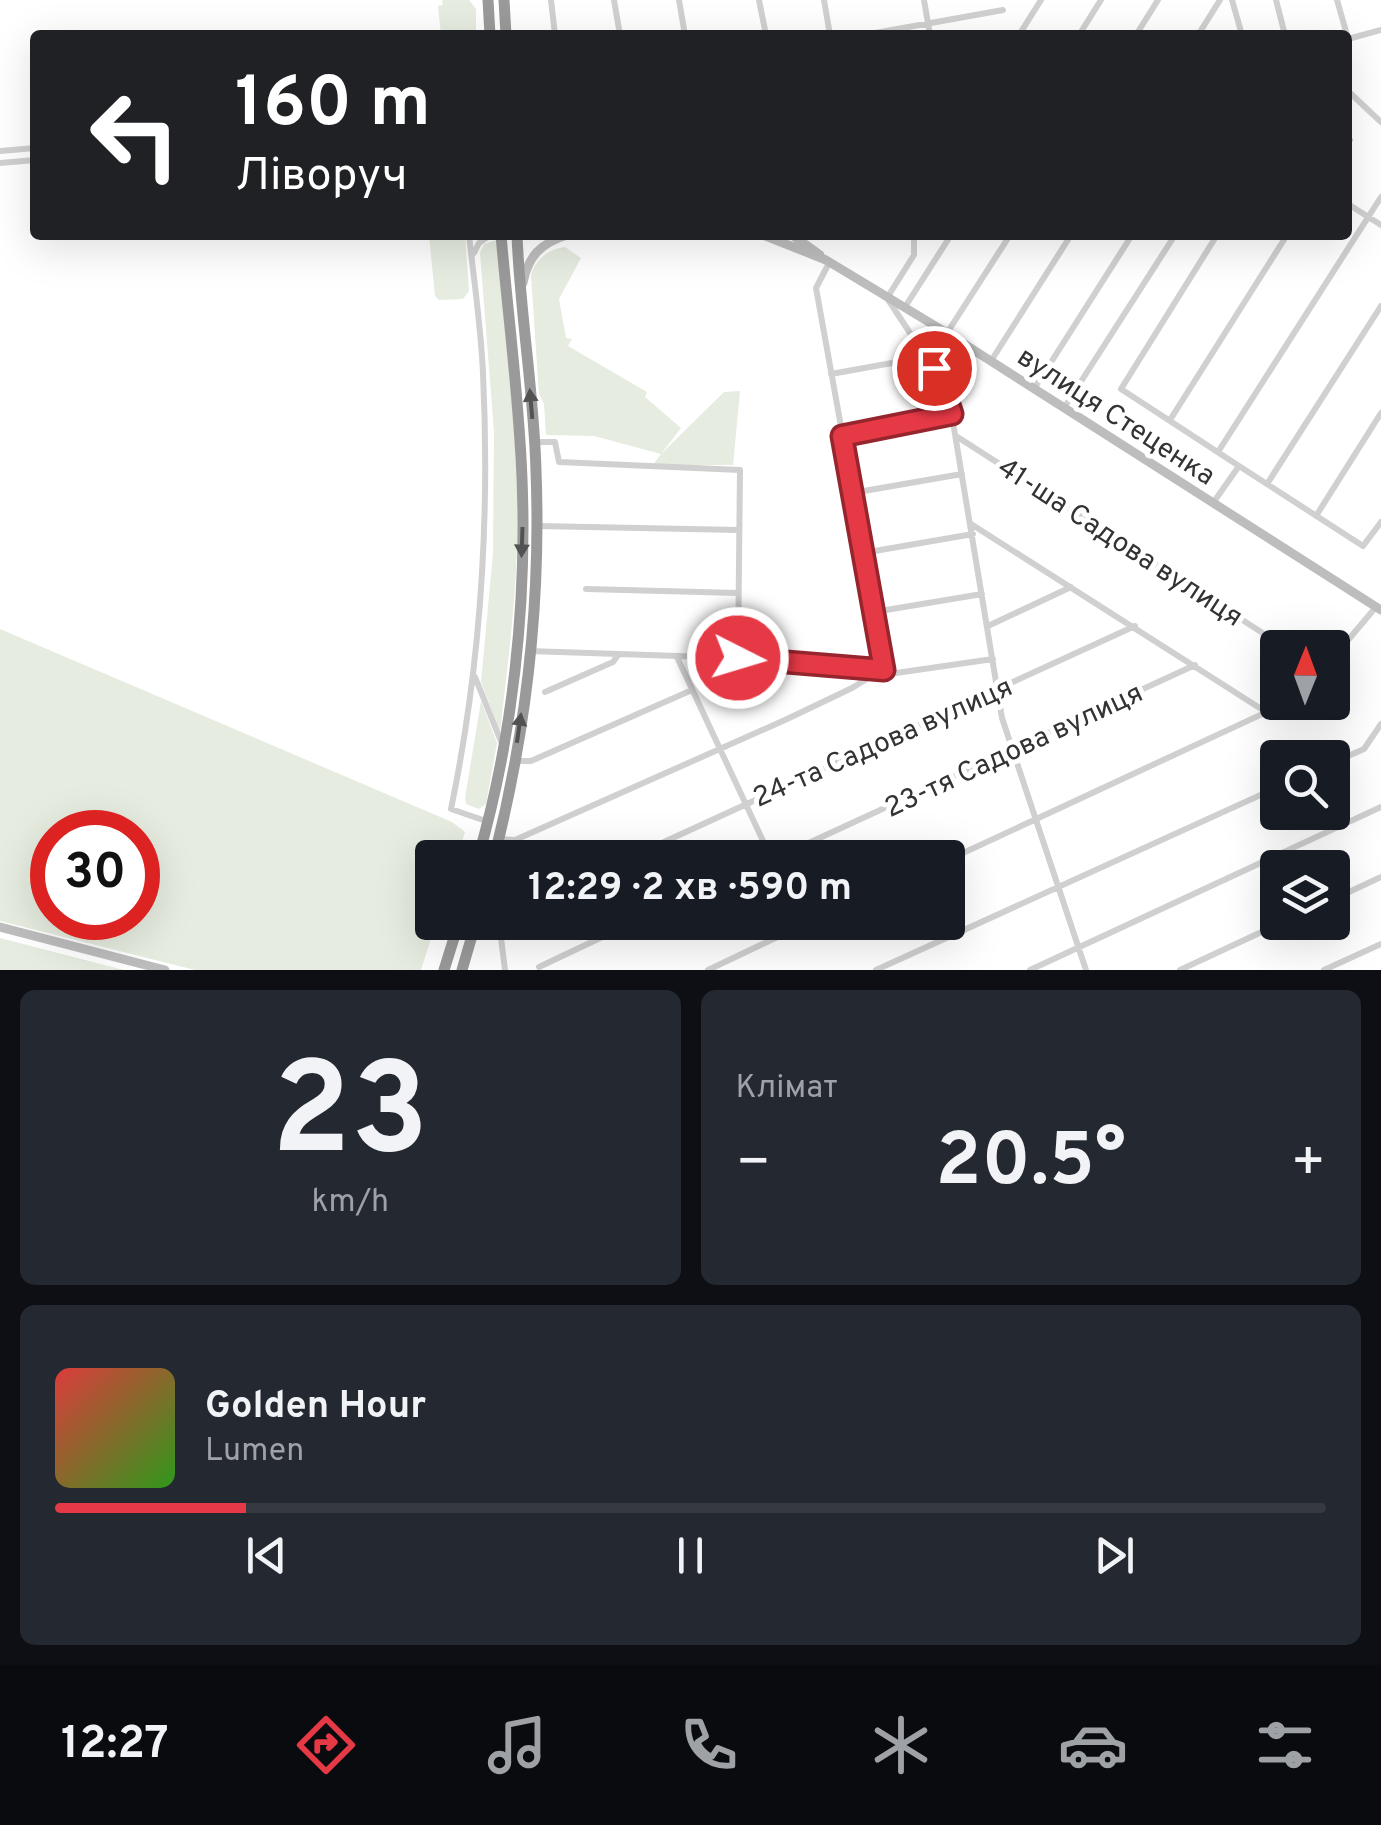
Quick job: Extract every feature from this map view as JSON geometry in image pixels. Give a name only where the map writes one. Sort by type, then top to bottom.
[{"type":"highway","points":[[488,0],[490,30]]},
{"type":"highway","points":[[504,1],[509,30]]},
{"type":"highway","points":[[495,840],[523,528],[502,240]]},
{"type":"highway","points":[[489,840],[496,829],[514,761],[529,651],[537,526],[535,442],[517,240]]},
{"type":"highway","points":[[444,970],[453,940]]},
{"type":"highway","points":[[462,970],[471,940]]},
{"type":"main road","points":[[520,296],[527,264],[544,244],[555,240]]},
{"type":"main road","name":"вулиця Стеценка","points":[[775,240],[828,262],[947,333],[1378,609]]},
{"type":"main road","name":"вулиця Стеценка","points":[[809,240],[828,262]]},
{"type":"main road","points":[[0,926],[166,970]]},
{"type":"street","points":[[552,0],[555,30]]},
{"type":"street","points":[[614,0],[619,30]]},
{"type":"street","points":[[679,0],[684,30]]},
{"type":"street","points":[[759,0],[765,30]]},
{"type":"street","points":[[824,0],[829,30]]},
{"type":"street","points":[[924,0],[929,30]]},
{"type":"street","points":[[1022,30],[1041,0]]},
{"type":"street","points":[[1082,30],[1101,0]]},
{"type":"street","points":[[1139,30],[1158,0]]},
{"type":"street","points":[[1201,30],[1220,0]]},
{"type":"street","points":[[1232,0],[1241,30]]},
{"type":"street","points":[[1276,0],[1284,30]]},
{"type":"street","points":[[1337,0],[1345,30]]},
{"type":"street","points":[[891,30],[1003,10]]},
{"type":"street","points":[[1352,36],[1381,30]]},
{"type":"street","points":[[1352,95],[1381,122]]},
{"type":"street","points":[[0,151],[30,148]]},
{"type":"street","points":[[0,163],[30,160]]},
{"type":"street","points":[[1218,452],[1381,197]]},
{"type":"street","points":[[1352,207],[1381,225]]},
{"type":"street","points":[[470,240],[483,372],[486,538],[475,675],[451,809],[515,840],[852,688],[883,670]]},
{"type":"street","points":[[472,264],[476,246],[484,240]]},
{"type":"street","points":[[914,240],[914,255],[887,298],[942,384],[952,414],[997,689],[1011,750],[1086,970]]},
{"type":"street","points":[[904,308],[948,240]]},
{"type":"street","points":[[947,333],[1007,240]]},
{"type":"street","points":[[992,361],[1068,240]]},
{"type":"street","points":[[1034,389],[1129,240]]},
{"type":"street","points":[[1064,408],[1172,240]]},
{"type":"street","points":[[1214,240],[1122,391],[1366,546],[1381,522]]},
{"type":"street","points":[[1170,420],[1284,240]]},
{"type":"street","points":[[828,262],[816,288],[883,670]]},
{"type":"street","points":[[1267,484],[1381,306]]},
{"type":"street","points":[[831,374],[924,356]]},
{"type":"street","points":[[842,436],[952,414]]},
{"type":"street","points":[[1316,516],[1381,414]]},
{"type":"street","name":"41-ша Садова вулиця","points":[[956,436],[1260,631]]},
{"type":"street","points":[[535,442],[554,442],[559,462],[740,470],[738,658]]},
{"type":"street","points":[[1213,503],[1239,466]]},
{"type":"street","points":[[852,493],[962,474]]},
{"type":"street","points":[[971,524],[1260,708]]},
{"type":"street","points":[[537,526],[739,530]]},
{"type":"street","points":[[863,553],[973,534]]},
{"type":"street","points":[[988,626],[1070,587]]},
{"type":"street","points":[[586,589],[738,593]]},
{"type":"street","points":[[874,612],[982,594]]},
{"type":"street","points":[[1350,639],[1378,609]]},
{"type":"street","name":"24-та Садова вулиця","points":[[667,840],[1135,626]]},
{"type":"street","points":[[529,651],[738,658],[883,670],[926,670],[993,659]]},
{"type":"street","points":[[545,692],[613,662],[618,654]]},
{"type":"street","points":[[677,657],[763,840]]},
{"type":"street","name":"23-тя Садова вулиця","points":[[813,840],[1195,665]]},
{"type":"street","points":[[475,675],[502,745]]},
{"type":"street","points":[[514,761],[531,761],[692,690]]},
{"type":"street","points":[[965,852],[1260,716]]},
{"type":"street","points":[[1350,755],[1364,749],[1381,724]]},
{"type":"street","points":[[876,970],[1260,796]]},
{"type":"street","points":[[1030,970],[1381,808]]},
{"type":"street","points":[[1350,892],[1381,877]]},
{"type":"street","points":[[1180,970],[1260,933]]},
{"type":"street","points":[[501,940],[505,970]]},
{"type":"street","points":[[540,966],[596,940]]},
{"type":"street","points":[[708,970],[771,940]]},
{"type":"street","points":[[1324,970],[1381,944]]},
{"type":"shaded area","points":[[442,0],[469,0],[476,9],[476,30],[440,30],[438,6],[443,5]]},
{"type":"shaded area","points":[[429,240],[465,240],[469,291],[463,299],[439,300],[435,296]]},
{"type":"shaded area","points":[[497,240],[517,509],[514,594],[500,732],[481,682],[493,553],[494,432],[480,253],[484,244]]},
{"type":"shaded area","points":[[565,247],[581,258],[559,299],[566,338],[572,339],[568,346],[647,392],[645,397],[681,428],[661,454],[594,436],[546,435],[544,404],[539,394],[531,276],[543,256]]},
{"type":"shaded area","points":[[740,391],[733,465],[653,465],[724,392]]},
{"type":"shaded area","points":[[0,629],[452,822],[465,832],[462,840],[415,840],[415,940],[431,940],[421,970],[195,970],[76,940],[160,940],[160,810],[30,810],[30,929],[0,921]]},
{"type":"shaded area","points":[[481,701],[497,743],[486,804],[479,809],[466,804],[465,798]]},
{"type":"shaded area","points":[[0,938],[124,970],[0,970]]},
{"type":"route","points":[[738,658],[884,670],[842,436],[952,414],[934,368]]}]
